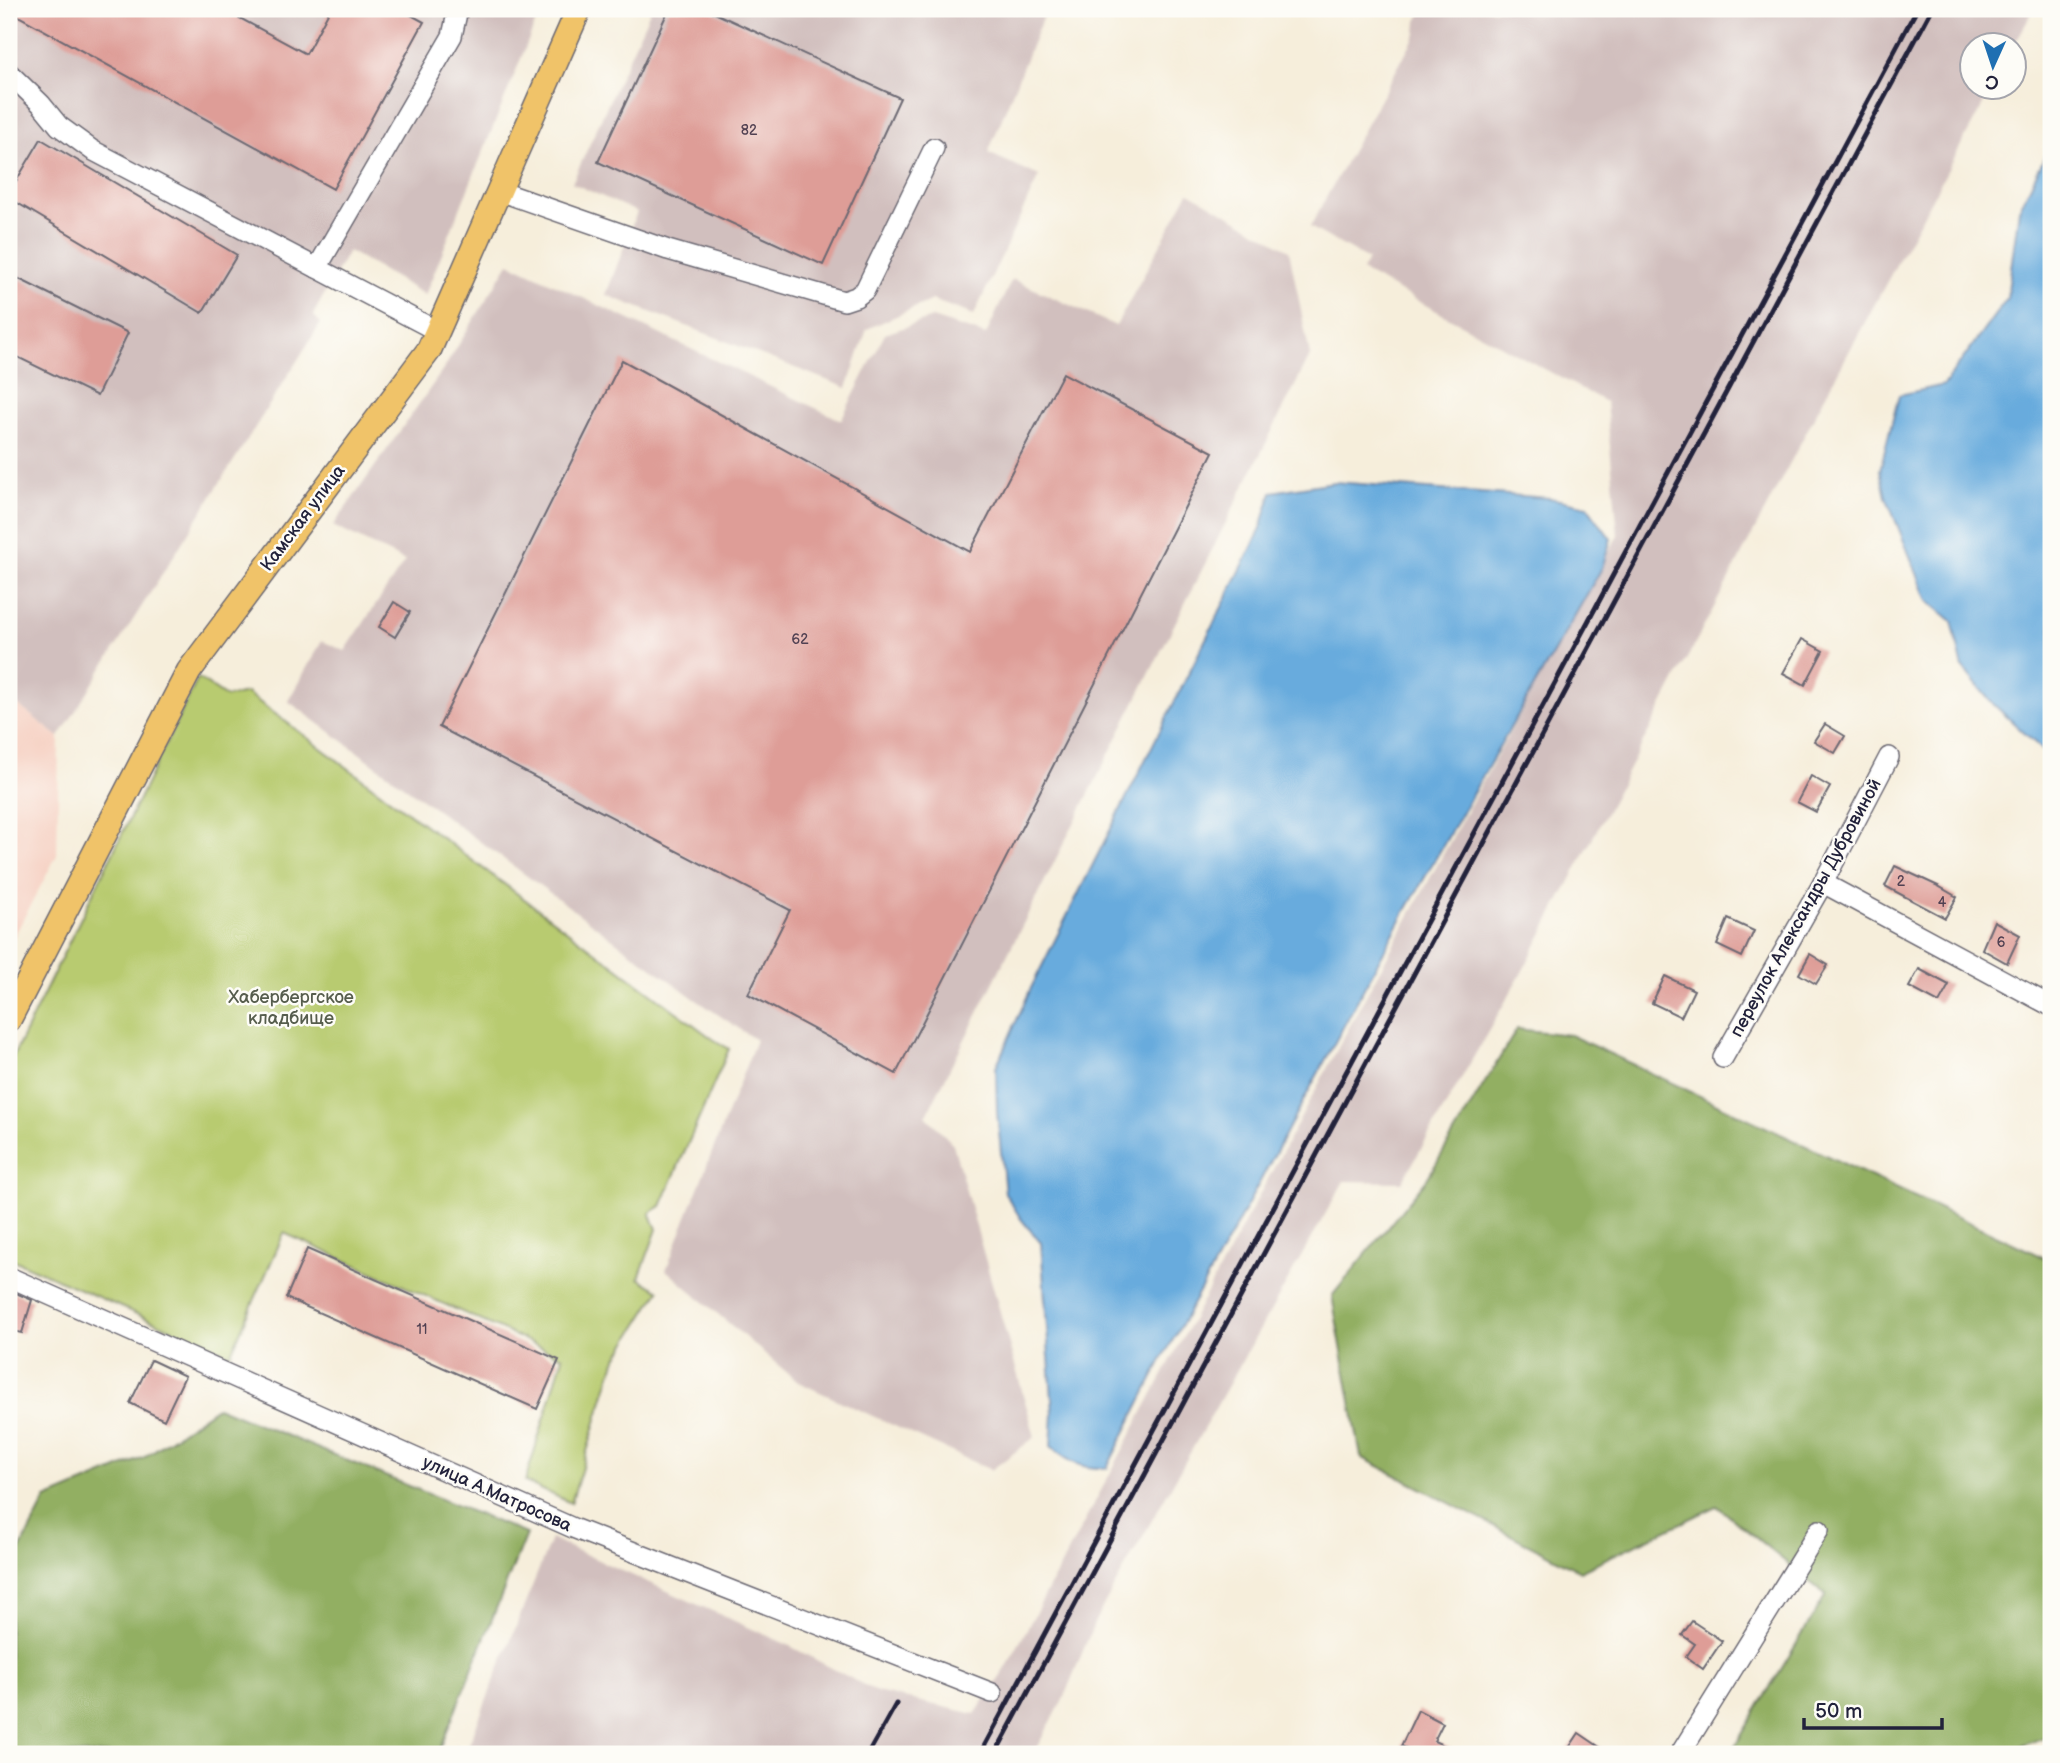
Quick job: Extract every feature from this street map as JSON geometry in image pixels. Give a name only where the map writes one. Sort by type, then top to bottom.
[{"type":"main road","name":"Камская улица","points":[[9,1019],[189,671],[429,350],[579,9]]},
{"type":"street","points":[[317,268],[452,36],[458,9]]},
{"type":"street","points":[[9,73],[59,126],[92,150],[438,331]]},
{"type":"street","points":[[499,191],[668,250],[844,301],[856,297],[866,289],[934,148]]},
{"type":"street","name":"переулок Александры Дубровиной","points":[[1723,1058],[1823,883],[1889,757]]},
{"type":"street","points":[[1823,883],[2051,1006]]},
{"type":"street","name":"улица А.Матросова","points":[[9,1277],[573,1528],[992,1693]]},
{"type":"street","points":[[1680,1754],[1819,1530]]},
{"type":"shaded area","points":[[9,9],[541,9],[425,295],[348,251],[313,315],[321,323],[59,737],[9,698]]},
{"type":"shaded area","points":[[651,9],[1046,9],[988,153],[1039,176],[974,315],[932,300],[867,329],[847,388],[606,295],[637,212],[572,183]]},
{"type":"shaded area","points":[[1424,9],[2034,9],[2021,32],[1958,32],[1958,102],[1984,102],[1832,383],[1520,976],[1402,1182],[1344,1181],[1096,1619],[1062,1702],[1033,1754],[550,1754],[543,1750],[540,1754],[465,1754],[551,1539],[786,1644],[877,1692],[975,1714],[1005,1670],[1376,977],[1618,535],[1606,402],[1362,271],[1368,260],[1310,227],[1416,34],[1417,21]]},
{"type":"shaded area","points":[[1189,192],[1289,250],[1310,356],[926,1116],[953,1144],[1035,1437],[991,1470],[798,1382],[666,1270],[756,1040],[695,999],[288,701],[322,641],[345,651],[405,561],[333,526],[443,370],[509,263],[841,420],[885,334],[932,318],[986,335],[1012,279],[1116,326]]},
{"type":"shaded area","points":[[9,698],[59,737],[57,855],[9,946]]},
{"type":"green space","name":"Хабербергское кладбище","points":[[198,678],[226,697],[247,693],[729,1049],[661,1206],[650,1213],[657,1229],[639,1278],[659,1291],[615,1361],[571,1503],[525,1482],[563,1357],[284,1233],[230,1355],[9,1258],[9,1065]]},
{"type":"green space","points":[[1517,1029],[1570,1035],[2051,1261],[2051,1734],[2003,1754],[1730,1754],[1826,1595],[1717,1506],[1580,1571],[1361,1457],[1332,1296],[1427,1179]]},
{"type":"green space","points":[[217,1407],[526,1534],[438,1754],[9,1754],[9,1571],[46,1499],[143,1458]]},
{"type":"water","points":[[2051,144],[2051,758],[1990,701],[1963,668],[1952,621],[1928,601],[1886,497],[1880,470],[1899,395],[1944,385],[2007,298],[2019,209]]},
{"type":"water","points":[[1334,482],[1550,498],[1587,506],[1611,539],[1602,568],[1405,912],[1164,1356],[1107,1468],[1083,1466],[1070,1461],[1051,1446],[1053,1414],[1041,1243],[1021,1219],[1005,1193],[997,1112],[996,1067],[1031,988],[1260,531],[1272,492]]},
{"type":"building","points":[[9,9],[223,9],[306,54],[330,9],[400,9],[424,22],[333,189]]},
{"type":"building","points":[[669,9],[706,9],[900,98],[823,265],[598,162]]},
{"type":"building","points":[[41,139],[237,255],[202,313],[9,198],[9,193]]},
{"type":"building","points":[[9,274],[128,333],[97,396],[9,353]]},
{"type":"building","points":[[622,360],[970,552],[1063,373],[1213,452],[896,1074],[748,994],[790,910],[439,727]]},
{"type":"building","points":[[394,602],[410,612],[395,637],[379,627]]},
{"type":"building","points":[[1802,639],[1823,651],[1805,685],[1783,673]]},
{"type":"building","points":[[1825,724],[1845,736],[1835,753],[1814,741]]},
{"type":"building","points":[[1811,776],[1830,787],[1816,812],[1797,802]]},
{"type":"building","points":[[1895,866],[1957,897],[1945,918],[1885,886]]},
{"type":"building","points":[[1728,919],[1754,931],[1742,957],[1717,945]]},
{"type":"building","points":[[1994,921],[2020,935],[2007,963],[1982,949]]},
{"type":"building","points":[[1810,954],[1828,965],[1816,984],[1799,974]]},
{"type":"building","points":[[1919,969],[1949,985],[1939,1003],[1909,987]]},
{"type":"building","points":[[1665,976],[1694,990],[1681,1017],[1652,1003]]},
{"type":"building","points":[[307,1249],[559,1360],[537,1409],[286,1298]]},
{"type":"building","points":[[9,1290],[32,1300],[22,1333],[9,1330]]},
{"type":"building","points":[[151,1360],[185,1376],[164,1420],[130,1403]]},
{"type":"building","points":[[1692,1621],[1722,1641],[1703,1669],[1686,1657],[1695,1644],[1682,1635]]},
{"type":"building","points":[[1418,1710],[1443,1723],[1434,1741],[1463,1754],[1419,1754],[1401,1746]]},
{"type":"building","points":[[1579,1733],[1610,1754],[1565,1754]]},
{"type":"railway","points":[[980,1754],[1917,9]]},
{"type":"railway","points":[[995,1754],[1932,9]]},
{"type":"railway","points":[[868,1754],[896,1704]]}]
